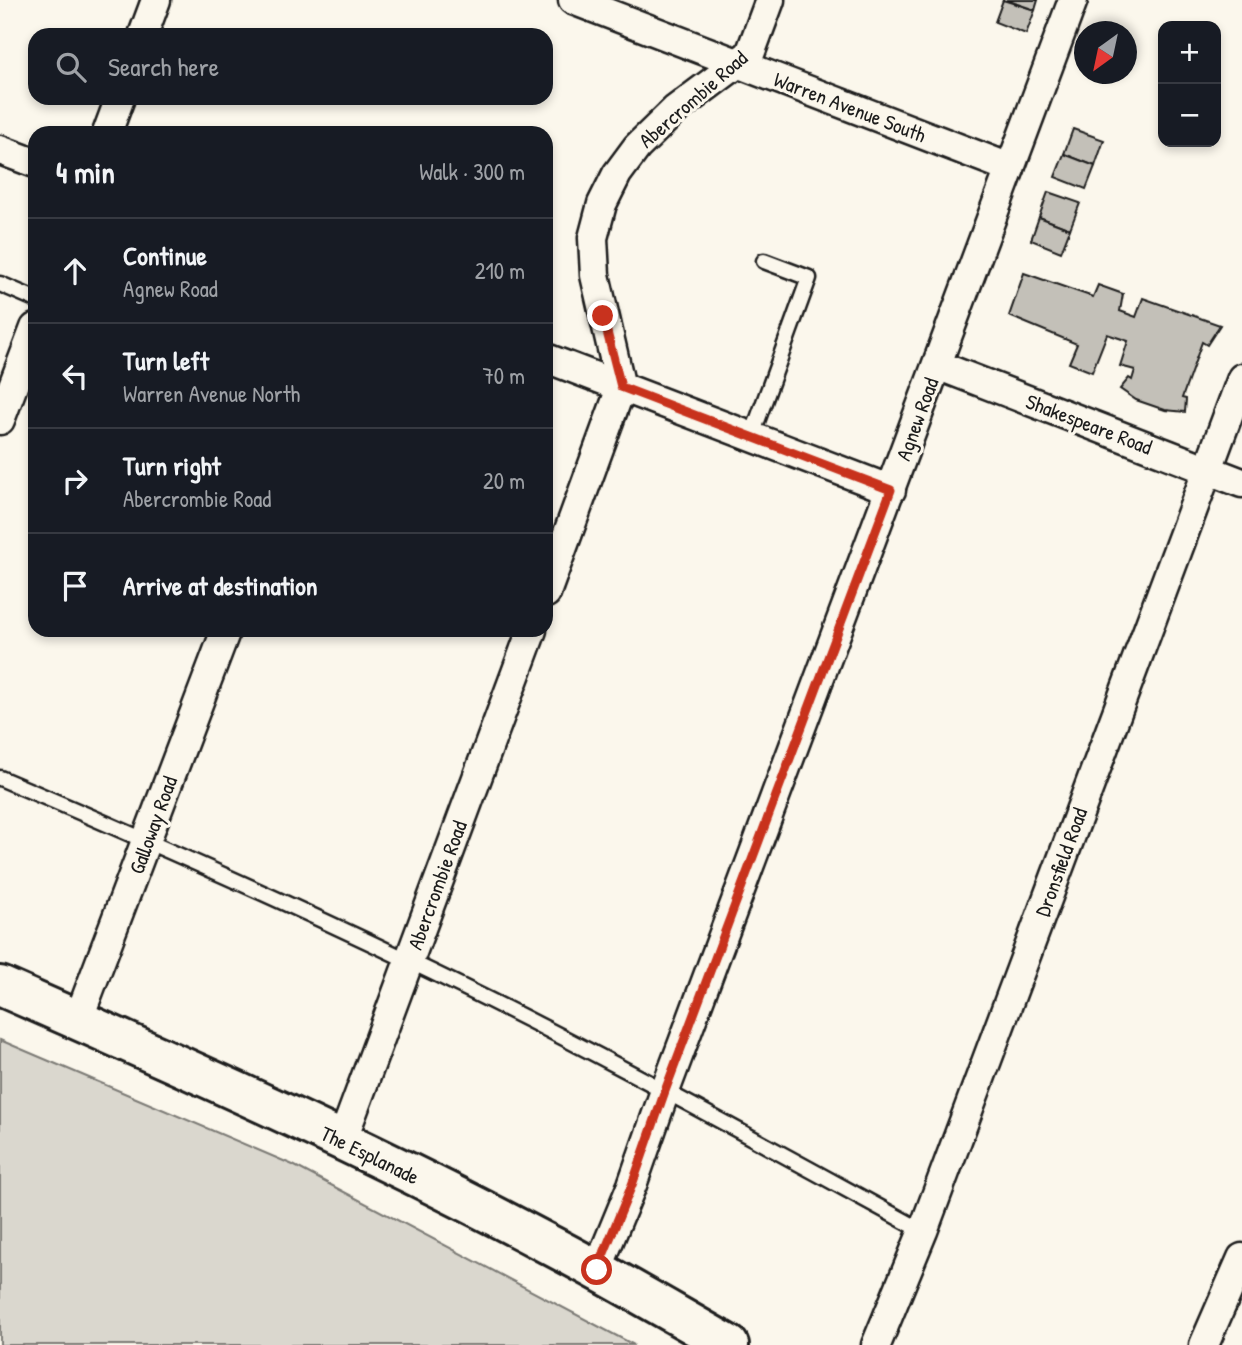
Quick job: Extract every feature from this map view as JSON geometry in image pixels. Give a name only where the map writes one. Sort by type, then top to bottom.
[{"type":"street","points":[[146,28],[156,0]]},
{"type":"street","name":"Warren Avenue South","points":[[573,0],[1010,168]]},
{"type":"street","name":"Abercrombie Road","points":[[621,387],[594,275],[593,238],[602,204],[617,174],[637,147],[675,110],[750,54],[770,0]]},
{"type":"street","name":"Agnew Road","points":[[597,1270],[632,1185],[1073,0]]},
{"type":"street","points":[[110,126],[117,105]]},
{"type":"street","points":[[0,150],[28,160]]},
{"type":"street","points":[[0,420],[28,346]]},
{"type":"street","points":[[553,362],[891,490]]},
{"type":"street","name":"Shakespeare Road","points":[[937,365],[1242,483]]},
{"type":"street","name":"Dronsfield Road","points":[[876,1345],[923,1231],[1242,377]]},
{"type":"street","points":[[553,574],[621,387]]},
{"type":"street","name":"Galloway Road","points":[[78,1020],[223,637]]},
{"type":"street","name":"Abercrombie Road","points":[[340,1139],[349,1122],[529,637]]},
{"type":"street","name":"The Esplanade","points":[[0,986],[340,1139],[597,1270],[729,1345]]},
{"type":"street","points":[[1204,1345],[1242,1258]]},
{"type":"lane","points":[[751,438],[809,278],[764,261]]},
{"type":"lane","points":[[0,284],[28,296]]},
{"type":"lane","points":[[0,778],[147,840],[409,961],[665,1091],[923,1231]]},
{"type":"shaded area","points":[[0,1040],[293,1165],[634,1345],[0,1345]]},
{"type":"building","points":[[1003,0],[1035,10],[1026,34],[995,22]]},
{"type":"building","points":[[1006,0],[1038,0],[1035,10]]},
{"type":"building","points":[[1073,129],[1104,140],[1095,166],[1064,154]]},
{"type":"building","points":[[1064,154],[1095,166],[1086,189],[1055,177]]},
{"type":"building","points":[[1048,192],[1080,203],[1070,229],[1039,217]]},
{"type":"building","points":[[1039,217],[1070,229],[1061,252],[1031,240]]},
{"type":"building","points":[[1024,273],[1093,297],[1098,285],[1123,294],[1120,311],[1136,317],[1143,298],[1220,325],[1207,345],[1202,342],[1182,398],[1186,399],[1185,412],[1165,410],[1136,400],[1120,389],[1129,378],[1132,380],[1135,370],[1120,366],[1128,341],[1107,334],[1092,372],[1069,363],[1077,344],[1009,316]]},
{"type":"route","points":[[597,1270],[632,1185],[891,490],[621,387],[603,316]]}]
